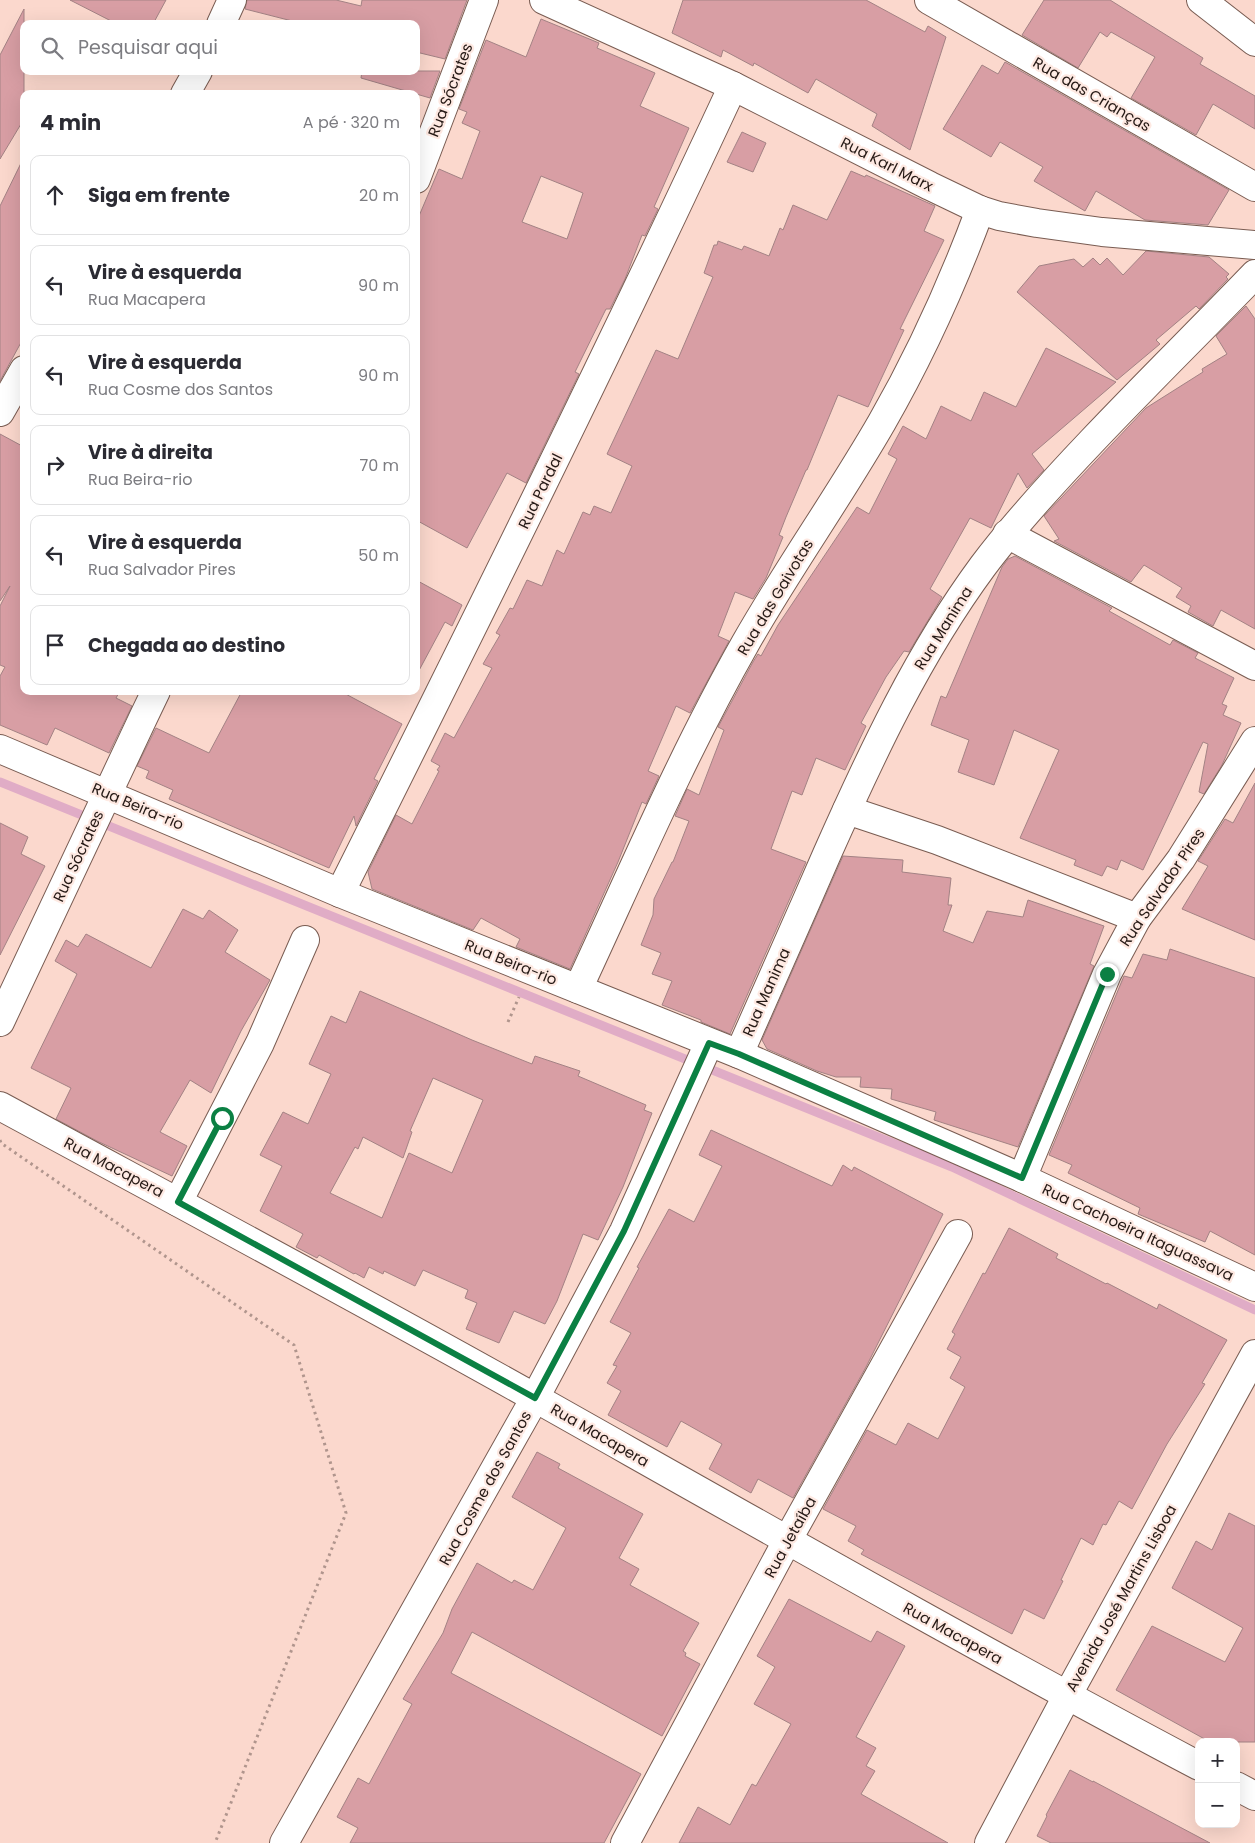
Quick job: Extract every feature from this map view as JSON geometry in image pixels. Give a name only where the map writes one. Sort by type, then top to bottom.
[{"type":"street","points":[[223,20],[232,0]]},
{"type":"street","name":"Rua Sócrates","points":[[420,168],[484,0]]},
{"type":"street","name":"Rua Karl Marx","points":[[544,0],[733,86],[980,210],[1028,222],[1102,232],[1255,245]]},
{"type":"street","name":"Rua das Crianças","points":[[929,0],[1255,187]]},
{"type":"street","points":[[1201,0],[1255,42]]},
{"type":"street","points":[[187,90],[196,75]]},
{"type":"street","name":"Rua Pardal","points":[[340,892],[513,547],[661,242],[733,86]]},
{"type":"street","name":"Rua das Gaivotas","points":[[578,989],[710,706],[783,580],[832,506],[883,420],[936,318],[980,210]]},
{"type":"street","name":"Rua Manima","points":[[739,1054],[847,810],[894,710],[942,628],[981,568],[1007,534],[1053,481],[1255,274]]},
{"type":"street","points":[[0,412],[20,377]]},
{"type":"street","points":[[1007,534],[1255,666]]},
{"type":"street","name":"Rua Sócrates","points":[[0,1022],[154,695]]},
{"type":"street","name":"Rua Salvador Pires","points":[[1022,1178],[1107,974],[1137,918],[1181,859],[1255,741]]},
{"type":"street","name":"Rua Beira-rio","points":[[0,749],[105,798],[578,989],[706,1049],[739,1054],[1022,1178]]},
{"type":"street","points":[[847,810],[945,843],[1137,918]]},
{"type":"street","points":[[178,1202],[260,1043],[306,940]]},
{"type":"street","name":"Rua Cosme dos Santos","points":[[284,1843],[535,1398],[624,1231],[706,1049]]},
{"type":"street","name":"Rua Macapera","points":[[0,1106],[535,1398],[787,1541],[1067,1696],[1195,1764]]},
{"type":"street","name":"Rua Cachoeira Itaguassava","points":[[1022,1178],[1255,1287]]},
{"type":"street","name":"Rua Jetaíba","points":[[625,1843],[787,1541],[958,1234]]},
{"type":"street","name":"Avenida José Martins Lisboa","points":[[989,1843],[1067,1696],[1255,1354]]},
{"type":"street","points":[[1240,1788],[1255,1796]]},
{"type":"path","points":[[508,1022],[514,1008]]},
{"type":"path","points":[[0,1138],[1,1143],[294,1345],[346,1513],[215,1843]]},
{"type":"building","points":[[70,0],[166,0],[155,20],[109,20]]},
{"type":"building","points":[[247,0],[336,0],[361,6],[362,0],[467,0],[445,59],[420,53],[420,20],[288,20],[245,9]]},
{"type":"building","points":[[683,0],[866,0],[925,32],[928,26],[946,37],[910,150],[872,126],[877,114],[816,79],[808,93],[754,63],[753,66],[723,50],[721,57],[672,33]]},
{"type":"building","points":[[1044,0],[1110,0],[1203,58],[1200,64],[1255,96],[1255,129],[1213,104],[1196,135],[1131,98],[1155,57],[1111,32],[1107,37],[1100,32],[1078,68],[1022,35]]},
{"type":"building","points":[[24,9],[24,20],[20,20],[20,75],[24,75],[24,90],[20,90],[20,126],[0,159],[0,55]]},
{"type":"building","points":[[541,19],[599,43],[597,48],[655,73],[640,106],[689,128],[654,207],[658,209],[645,236],[642,235],[625,279],[610,309],[606,309],[575,372],[579,374],[526,483],[507,473],[467,548],[420,522],[420,214],[439,169],[462,179],[480,131],[462,123],[467,112],[459,109],[486,40],[526,57]],"holes":[[[541,176],[583,193],[567,239],[522,222]]]},
{"type":"building","points":[[1005,62],[1229,190],[1208,225],[1145,220],[1096,191],[1085,211],[1034,181],[1043,167],[1000,142],[991,157],[943,129],[982,65],[998,74]]},
{"type":"building","points":[[420,71],[440,71],[430,98],[420,95],[420,90],[402,90],[361,78],[361,75],[420,75]]},
{"type":"building","points":[[742,132],[766,143],[753,172],[727,162]]},
{"type":"building","points":[[20,165],[20,344],[0,381],[0,206]]},
{"type":"building","points":[[851,171],[865,177],[866,175],[935,206],[924,231],[944,240],[900,329],[904,330],[868,407],[838,395],[786,517],[779,535],[783,537],[766,578],[753,599],[735,592],[718,636],[729,641],[690,713],[676,706],[648,771],[659,776],[646,804],[642,802],[618,862],[570,969],[516,947],[520,939],[481,918],[473,930],[372,889],[368,872],[396,815],[412,824],[439,771],[437,770],[440,766],[431,761],[445,733],[454,738],[492,668],[483,664],[500,635],[496,633],[510,608],[513,609],[527,580],[542,586],[557,550],[564,554],[583,512],[590,515],[594,506],[611,513],[632,466],[607,454],[656,350],[678,359],[713,277],[704,273],[714,245],[717,245],[718,241],[742,250],[744,246],[769,256],[780,228],[783,230],[793,205],[827,220]]},
{"type":"building","points":[[1146,251],[1209,257],[1229,274],[1226,277],[1228,279],[1199,309],[1196,306],[1156,340],[1160,344],[1117,380],[1017,292],[1039,266],[1074,259],[1083,267],[1093,258],[1100,265],[1107,258],[1123,275]]},
{"type":"building","points":[[1246,306],[1255,319],[1255,629],[1221,610],[1213,626],[1188,612],[1191,606],[1176,597],[1182,588],[1144,565],[1131,582],[1054,541],[1059,539],[1044,516],[1146,408],[1203,372],[1202,369],[1227,354],[1216,336]]},
{"type":"building","points":[[1046,348],[1116,382],[1032,454],[1044,470],[1027,488],[1018,473],[991,528],[970,518],[930,589],[942,597],[909,652],[904,651],[886,677],[861,723],[866,726],[845,770],[816,758],[802,795],[792,791],[771,849],[806,862],[730,1034],[701,1022],[701,1020],[662,1005],[672,981],[652,974],[661,953],[641,945],[653,915],[654,899],[673,862],[689,821],[675,816],[687,789],[699,795],[724,730],[718,727],[753,662],[758,654],[761,656],[778,625],[857,507],[869,514],[897,459],[888,454],[903,426],[926,439],[941,406],[971,421],[984,392],[1016,407]]},
{"type":"building","points":[[0,434],[20,445],[20,695],[118,695],[116,698],[132,706],[109,753],[55,728],[47,745],[0,725],[0,676],[5,667],[0,665],[0,606],[10,586],[0,601]]},
{"type":"building","points":[[1015,556],[1112,608],[1109,611],[1170,645],[1173,640],[1198,653],[1195,658],[1234,678],[1222,704],[1227,706],[1223,715],[1241,723],[1222,765],[1204,794],[1199,792],[1208,744],[1203,742],[1143,870],[1121,860],[1117,870],[1107,866],[1102,876],[1074,865],[1076,860],[1020,838],[1059,750],[1014,730],[994,785],[958,772],[969,740],[931,725],[941,696],[946,698],[1002,567],[1008,559]]},
{"type":"building","points":[[420,582],[462,605],[452,626],[445,622],[420,669]]},
{"type":"building","points":[[240,695],[348,695],[402,724],[374,779],[378,781],[356,826],[354,816],[329,868],[169,799],[173,790],[146,778],[149,771],[137,766],[156,728],[209,753]]},
{"type":"building","points":[[1255,783],[1255,940],[1182,909],[1208,866],[1198,861],[1225,819],[1233,823]]},
{"type":"building","points":[[0,823],[28,837],[21,854],[45,866],[0,955]]},
{"type":"building","points":[[843,856],[903,860],[902,872],[951,878],[948,905],[952,905],[943,931],[973,943],[987,911],[1023,917],[1028,900],[1104,926],[1090,964],[1094,966],[1018,1147],[934,1120],[936,1112],[891,1099],[892,1089],[860,1087],[861,1077],[836,1077],[817,1071],[767,1049],[762,1040]]},
{"type":"building","points":[[183,909],[203,919],[209,910],[238,930],[225,952],[270,980],[241,1031],[211,1093],[190,1080],[160,1132],[187,1146],[172,1176],[97,1141],[56,1119],[71,1088],[31,1068],[77,974],[55,961],[66,940],[78,947],[86,934],[151,968]]},
{"type":"building","points":[[1170,949],[1255,978],[1255,1255],[1210,1231],[1205,1242],[1138,1214],[1140,1208],[1068,1173],[1072,1165],[1049,1155],[1124,976],[1132,978],[1143,954],[1167,960]]},
{"type":"building","points":[[360,991],[532,1064],[535,1056],[580,1071],[578,1076],[646,1105],[644,1110],[652,1113],[623,1187],[598,1240],[583,1234],[557,1301],[545,1324],[514,1311],[499,1343],[466,1329],[477,1303],[465,1298],[468,1290],[423,1270],[415,1286],[384,1271],[383,1274],[369,1267],[364,1278],[319,1255],[317,1258],[296,1247],[303,1234],[260,1211],[282,1166],[260,1155],[283,1112],[308,1124],[331,1074],[309,1064],[331,1016],[346,1023]],"holes":[[[433,1078],[483,1100],[452,1173],[409,1153],[382,1218],[330,1193],[355,1147],[358,1149],[363,1137],[403,1158],[412,1132],[410,1131]]]},
{"type":"building","points":[[711,1130],[832,1186],[843,1165],[852,1171],[854,1167],[943,1214],[866,1367],[793,1498],[758,1479],[751,1493],[709,1469],[722,1444],[681,1421],[667,1447],[608,1415],[621,1391],[607,1383],[617,1366],[613,1365],[631,1333],[610,1322],[639,1268],[637,1267],[669,1209],[694,1222],[722,1166],[699,1155]]},
{"type":"building","points":[[1009,1228],[1058,1254],[1056,1258],[1106,1284],[1157,1309],[1159,1304],[1227,1340],[1202,1383],[1205,1384],[1167,1444],[1132,1509],[1119,1501],[1106,1525],[1103,1524],[1093,1545],[1081,1538],[1044,1619],[1024,1609],[1012,1634],[861,1554],[864,1550],[848,1541],[856,1526],[823,1509],[867,1430],[896,1445],[908,1423],[938,1439],[965,1387],[950,1378],[961,1357],[947,1349],[955,1334],[952,1332]]},
{"type":"building","points":[[537,1452],[560,1464],[558,1468],[643,1514],[619,1558],[639,1569],[630,1585],[699,1623],[683,1651],[686,1653],[685,1656],[700,1664],[662,1736],[472,1632],[451,1673],[641,1774],[604,1843],[350,1843],[358,1828],[337,1817],[358,1778],[369,1784],[412,1704],[403,1699],[443,1633],[452,1609],[477,1563],[512,1583],[514,1580],[533,1590],[566,1528],[512,1497]]},
{"type":"building","points":[[1229,1513],[1255,1526],[1255,1742],[1240,1742],[1240,1738],[1203,1738],[1116,1690],[1152,1626],[1225,1662],[1243,1628],[1172,1588],[1196,1541],[1212,1550]]},
{"type":"building","points":[[789,1599],[871,1642],[877,1631],[905,1646],[856,1737],[876,1748],[866,1766],[875,1771],[861,1794],[948,1843],[679,1843],[698,1807],[730,1825],[752,1784],[756,1786],[791,1724],[754,1704],[775,1667],[757,1656]]},
{"type":"building","points":[[1070,1770],[1210,1843],[1051,1843],[1037,1836]]},
{"type":"waterway","points":[[0,782],[952,1167],[1255,1310]]},
{"type":"route","points":[[222,1118],[178,1202],[535,1398],[624,1231],[709,1043],[739,1054],[1022,1178],[1107,974]]}]
